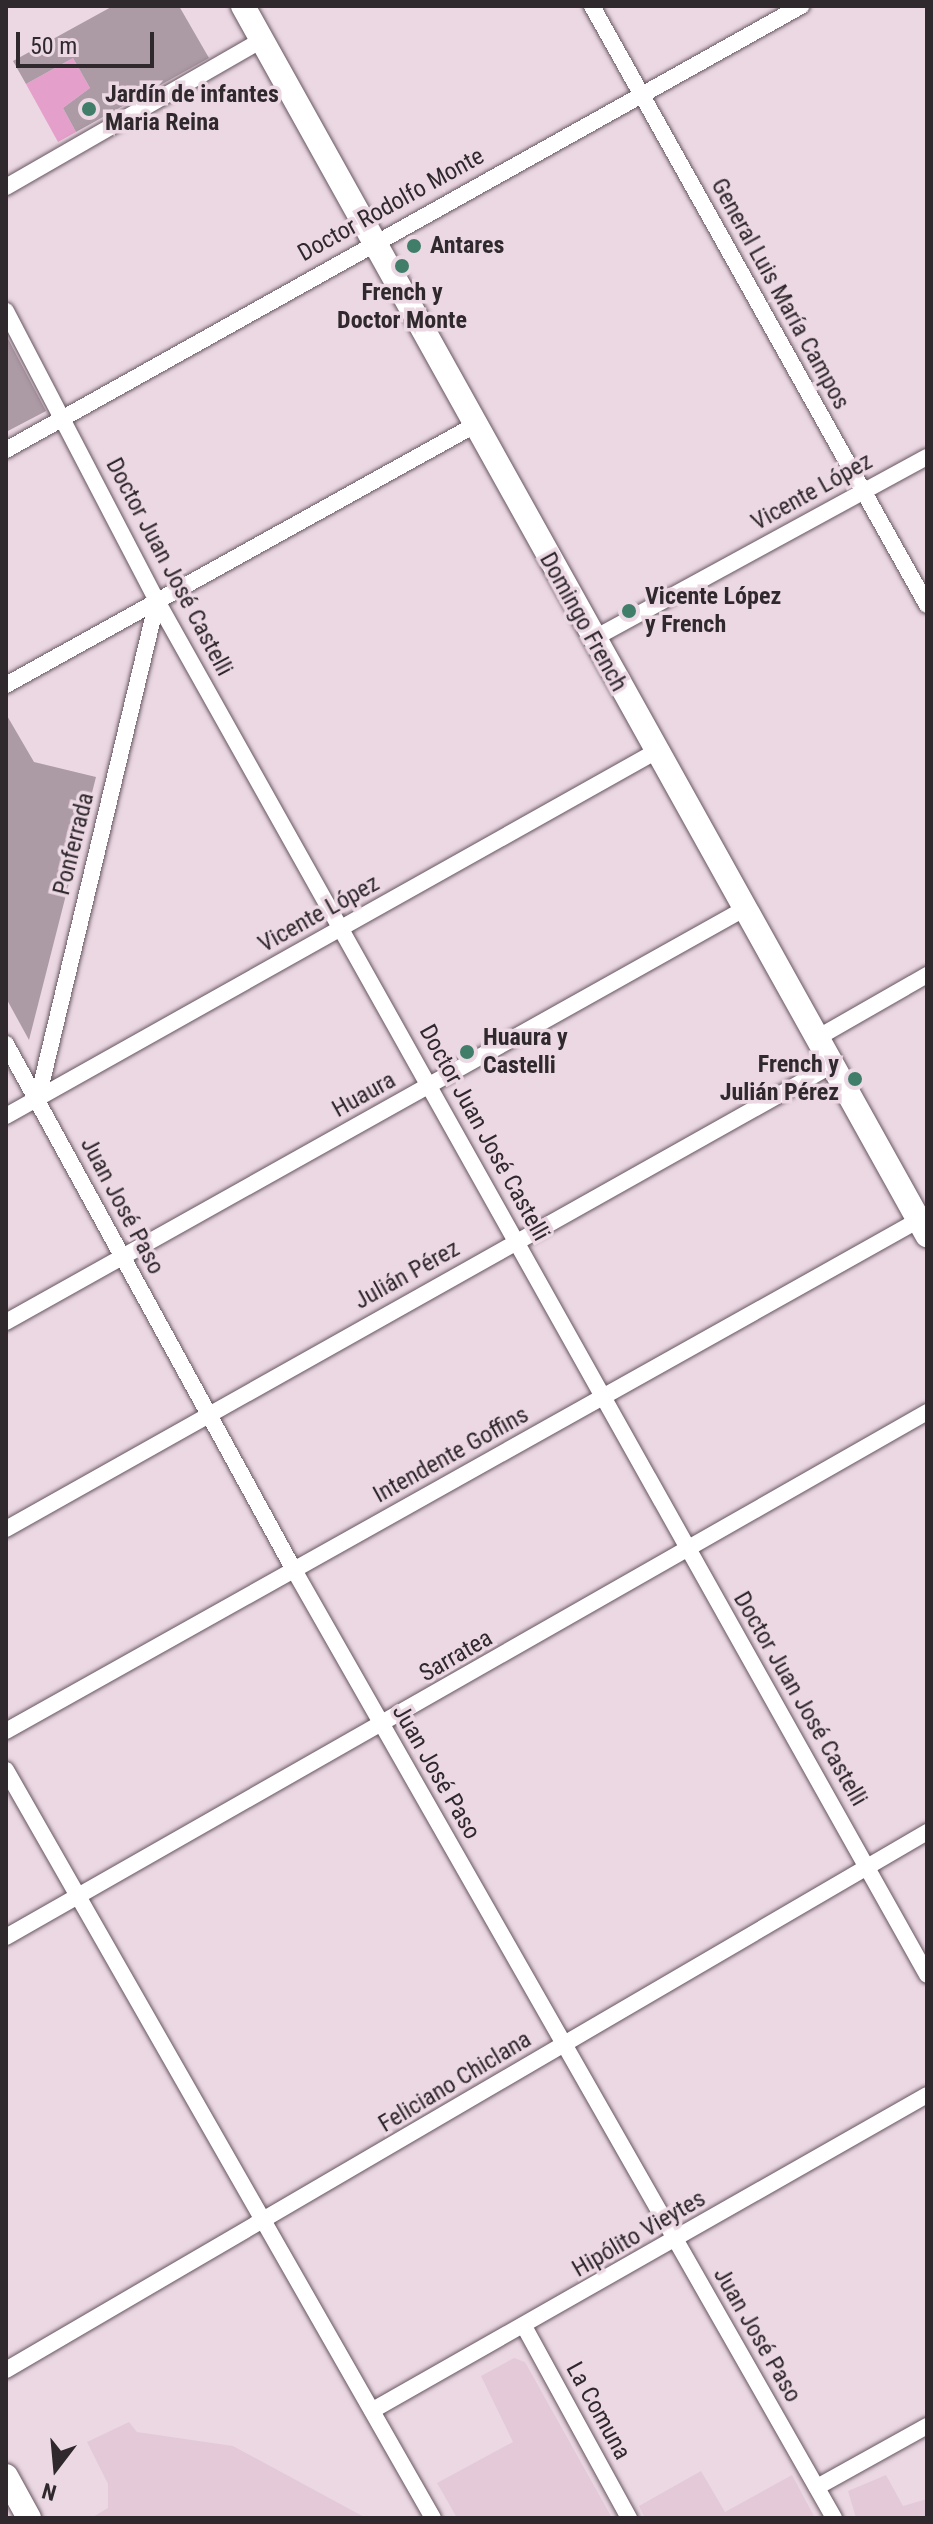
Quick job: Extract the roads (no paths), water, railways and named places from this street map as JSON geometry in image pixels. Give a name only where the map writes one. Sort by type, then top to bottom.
[{"type":"street","name":"Domingo French","points":[[243,6],[375,241],[473,426],[923,1227]]},
{"type":"street","name":"General Luis María Campos","points":[[592,6],[927,605]]},
{"type":"street","name":"Doctor Rodolfo Monte","points":[[6,450],[375,241],[801,6]]},
{"type":"street","points":[[6,187],[262,40]]},
{"type":"street","name":"Doctor Juan José Castelli","points":[[6,311],[157,601],[927,1975]]},
{"type":"street","points":[[6,685],[473,426]]},
{"type":"street","name":"Vicente López","points":[[593,639],[927,457]]},
{"type":"street","name":"Ponferrada","points":[[38,1098],[157,601]]},
{"type":"street","name":"Vicente López","points":[[6,1116],[655,752]]},
{"type":"street","name":"Huaura","points":[[6,1322],[744,909]]},
{"type":"street","points":[[817,1038],[927,975]]},
{"type":"street","name":"Juan José Paso","points":[[6,1044],[294,1570],[834,2518]]},
{"type":"street","name":"Julián Pérez","points":[[6,1529],[832,1065]]},
{"type":"street","name":"Intendente Goffins","points":[[6,1731],[603,1397],[923,1227]]},
{"type":"street","name":"Sarratea","points":[[6,1937],[688,1552],[927,1412]]},
{"type":"street","points":[[6,1770],[76,1897],[268,2223],[433,2518]]},
{"type":"street","name":"Feliciano Chiclana","points":[[6,2370],[268,2223],[564,2044],[927,1832]]},
{"type":"street","name":"Hipólito Vieytes","points":[[373,2410],[525,2328],[927,2095]]},
{"type":"street","name":"La Comuna","points":[[525,2328],[629,2518]]},
{"type":"street","points":[[817,2487],[927,2426]]},
{"type":"street","points":[[6,2476],[29,2518]]},
{"type":"place","name":"Jardín de infantes Maria Reina","points":[[89,109]]},
{"type":"place","name":"Antares","points":[[414,246]]},
{"type":"place","name":"French y Doctor Monte","points":[[402,266]]},
{"type":"place","name":"Vicente López y French","points":[[629,611]]},
{"type":"place","name":"Huaura y Castelli","points":[[467,1052]]},
{"type":"place","name":"French y Julián Pérez","points":[[855,1079]]}]
